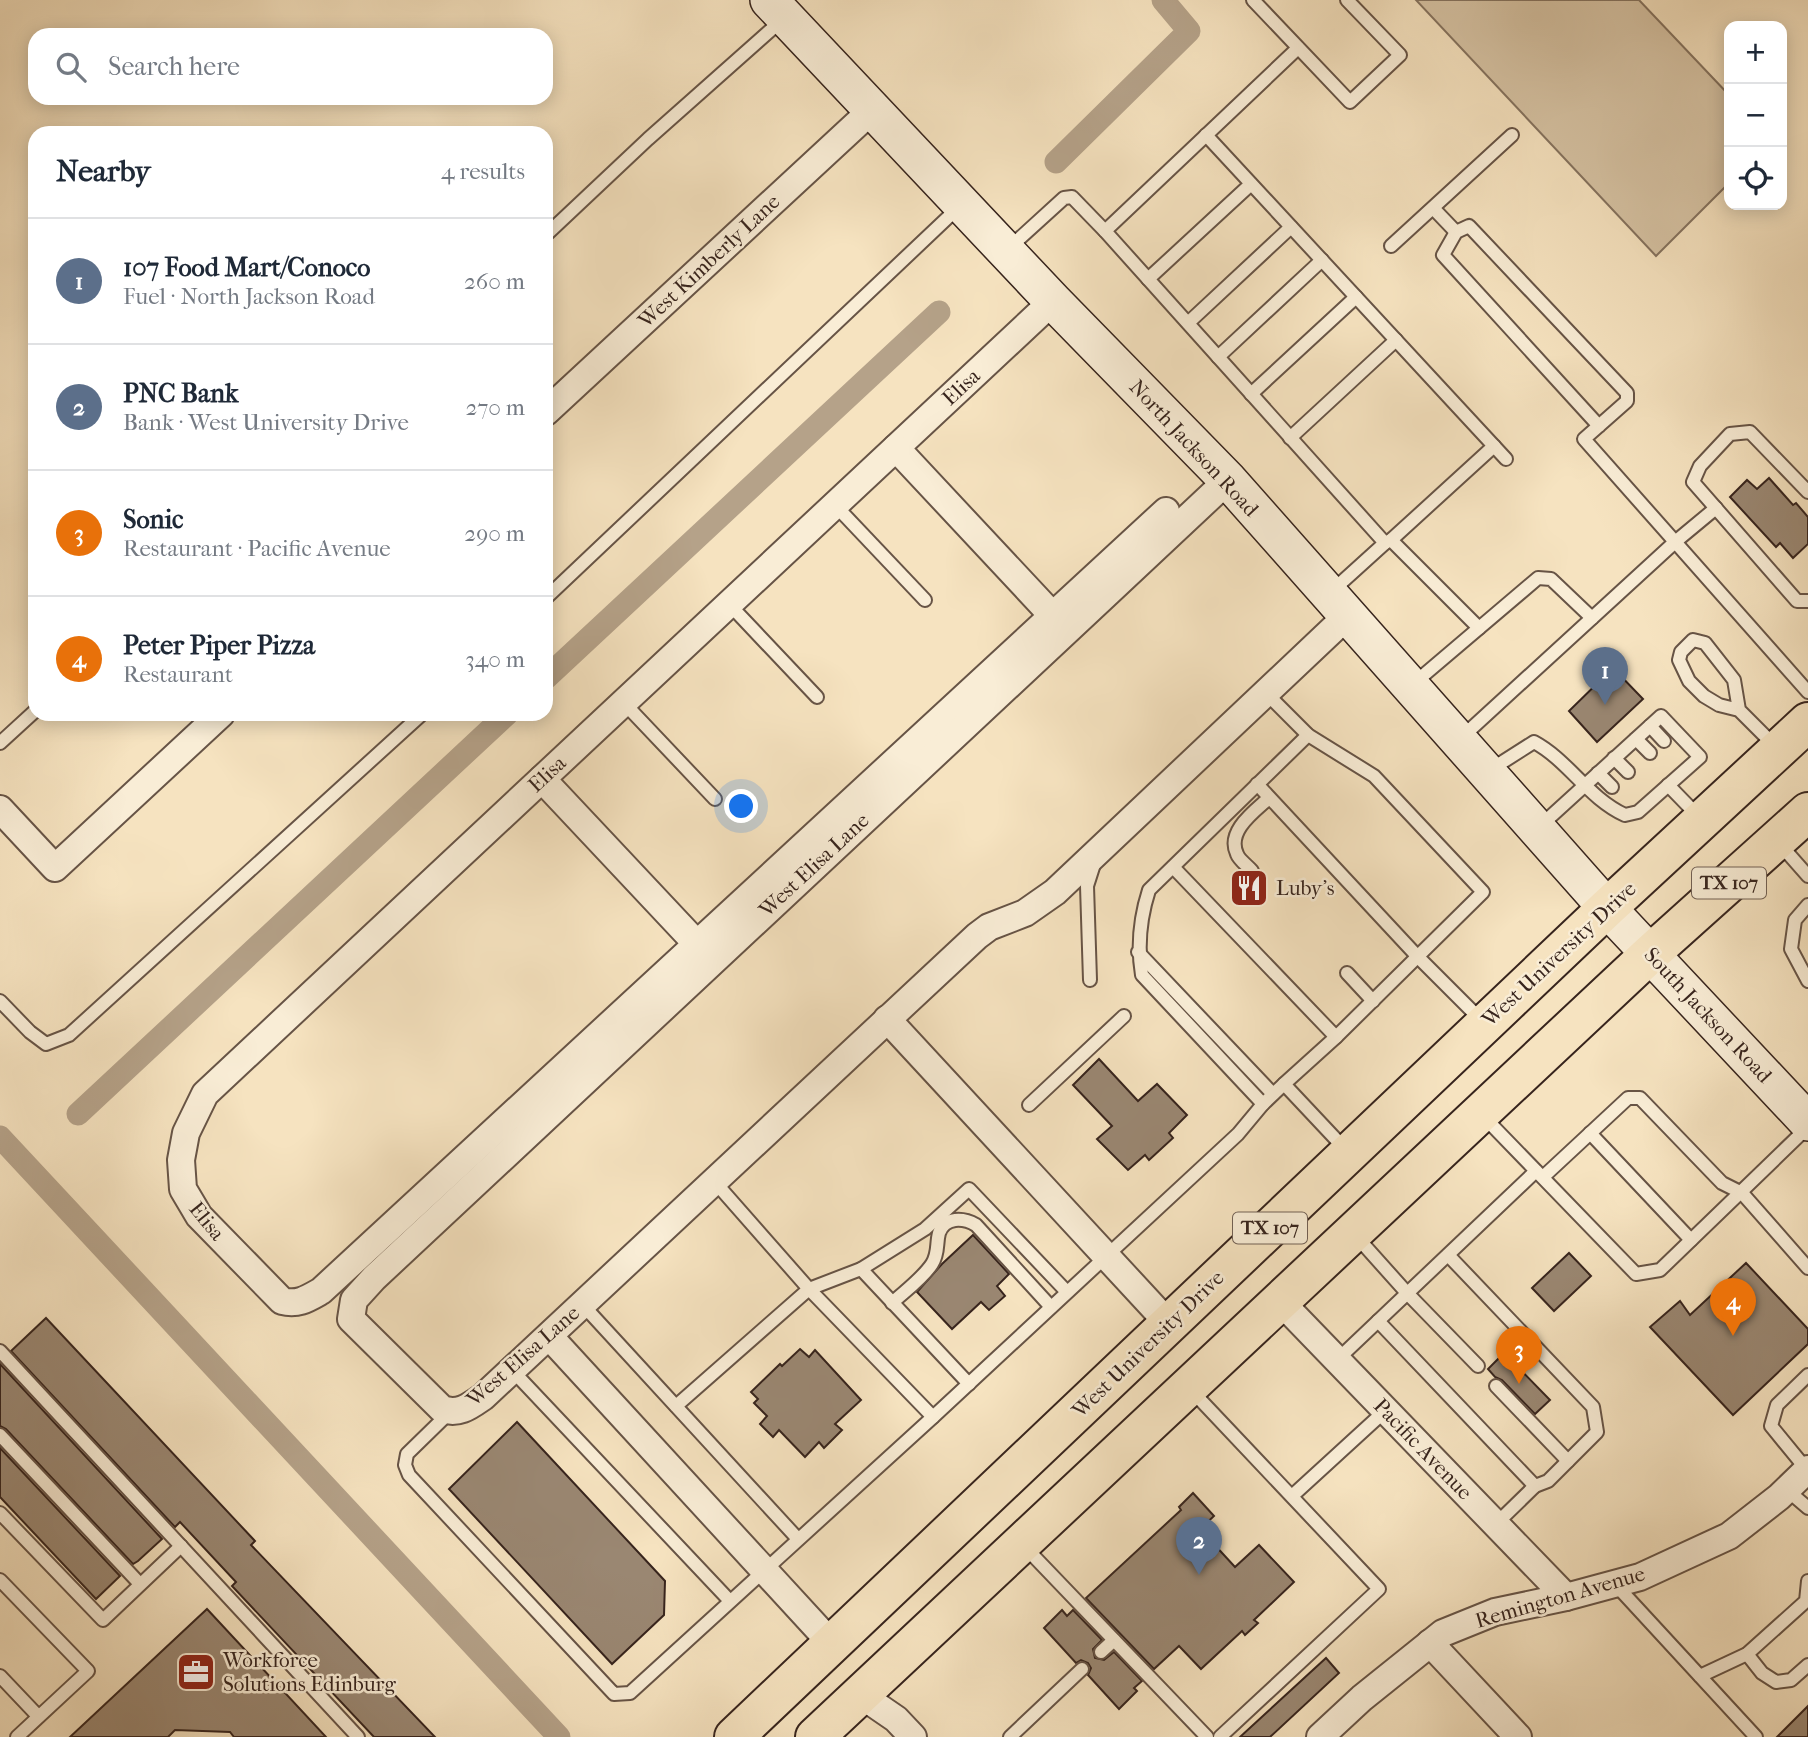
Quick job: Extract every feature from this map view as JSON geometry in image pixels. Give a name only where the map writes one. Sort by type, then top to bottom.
[{"type":"main road","name":"North Jackson Road","points":[[777,9],[961,205],[1228,480],[1607,908]]},
{"type":"main road","name":"West University Drive","points":[[734,1737],[1607,908],[1808,722]]},
{"type":"main road","name":"TX 107","points":[[815,1737],[1650,954],[1808,812]]},
{"type":"main road","name":"South Jackson Road","points":[[1607,908],[1808,1124]]},
{"type":"main road","points":[[861,1695],[846,1679],[847,1668],[859,1650],[923,1587],[1045,1478],[1054,1455],[1052,1435]]},
{"type":"street","name":"West Kimberly Lane","points":[[553,406],[872,110]]},
{"type":"street","name":"Elisa","points":[[1053,301],[205,1094],[186,1133],[181,1160],[183,1189],[199,1216],[282,1301],[293,1304],[305,1301],[321,1291],[1166,511]]},
{"type":"street","points":[[896,448],[1053,616]]},
{"type":"street","name":"West Elisa Lane","points":[[1228,480],[709,962],[374,1278],[354,1300],[351,1319],[442,1409],[450,1412],[467,1408],[549,1336],[977,936],[989,927],[1025,912],[1055,892],[1266,693],[1338,605]]},
{"type":"street","points":[[0,809],[55,867],[212,721]]},
{"type":"street","points":[[542,779],[697,944]]},
{"type":"street","points":[[887,1019],[1169,1324]]},
{"type":"street","name":"Pacific Avenue","points":[[1280,1301],[1566,1597]]},
{"type":"street","points":[[549,1336],[832,1644]]},
{"type":"street","name":"Remington Avenue","points":[[1320,1737],[1362,1698],[1443,1633],[1495,1612],[1640,1577],[1729,1536],[1787,1490],[1807,1470]]},
{"type":"street","points":[[1430,1643],[1518,1737]]},
{"type":"street","points":[[861,1695],[896,1719],[913,1737]]},
{"type":"lane","points":[[1254,0],[1349,102],[1400,55],[1347,0]]},
{"type":"lane","points":[[553,228],[648,139],[777,9]]},
{"type":"lane","points":[[1105,231],[1298,48]]},
{"type":"lane","points":[[1206,135],[1506,459]]},
{"type":"lane","points":[[1391,246],[1512,135]]},
{"type":"lane","points":[[1148,279],[1251,184]]},
{"type":"lane","points":[[1006,251],[1065,198],[1072,197],[1388,542],[1479,628]]},
{"type":"lane","points":[[553,591],[961,205]]},
{"type":"lane","points":[[1433,208],[1456,232]]},
{"type":"lane","points":[[1599,426],[1443,255],[1456,232],[1469,226],[1628,393],[1627,401],[1599,426],[1584,439],[1808,692]]},
{"type":"lane","points":[[1188,323],[1291,227]]},
{"type":"lane","points":[[1218,358],[1322,260]]},
{"type":"lane","points":[[1251,394],[1356,297]]},
{"type":"lane","points":[[1290,438],[1396,340]]},
{"type":"lane","points":[[1808,492],[1750,432],[1730,435],[1700,466],[1693,482],[1797,601],[1808,601]]},
{"type":"lane","points":[[1338,605],[1388,542],[1494,446]]},
{"type":"lane","points":[[835,505],[925,600]]},
{"type":"lane","points":[[1458,740],[1675,542],[1716,508]]},
{"type":"lane","points":[[1410,687],[1538,578],[1551,579],[1592,618]]},
{"type":"lane","points":[[729,604],[817,697]]},
{"type":"lane","points":[[1739,709],[1719,705],[1704,696],[1689,681],[1679,660],[1682,652],[1693,640],[1705,643],[1734,680],[1739,709],[1778,750]]},
{"type":"lane","points":[[450,1412],[407,1454],[405,1465],[409,1475],[614,1694],[630,1692],[969,1384],[1238,1134],[1273,1094],[1336,1037],[1483,892],[1374,776],[1308,735],[1266,693]]},
{"type":"lane","points":[[624,703],[715,799]]},
{"type":"lane","points":[[1487,772],[1534,742],[1547,750],[1583,785],[1611,809],[1625,815],[1635,809],[1684,763],[1700,757],[1661,716],[1583,785],[1537,829]]},
{"type":"lane","points":[[0,743],[28,717]]},
{"type":"lane","points":[[0,1001],[46,1044],[69,1035],[414,721]]},
{"type":"lane","points":[[1650,726],[1664,741]]},
{"type":"lane","points":[[1263,1104],[1142,975],[1138,952],[1142,911],[1149,890],[1308,735]]},
{"type":"lane","points":[[1636,739],[1650,752]]},
{"type":"lane","points":[[1614,758],[1628,772]]},
{"type":"lane","points":[[1598,773],[1612,787]]},
{"type":"lane","points":[[1670,778],[1702,820]]},
{"type":"lane","points":[[1257,784],[1485,1024]]},
{"type":"lane","points":[[1252,871],[1236,854],[1235,838],[1244,822],[1269,798]]},
{"type":"lane","points":[[1777,840],[1808,876]]},
{"type":"lane","points":[[1090,980],[1087,886],[1098,851]]},
{"type":"lane","points":[[1173,867],[1336,1037]]},
{"type":"lane","points":[[1808,905],[1795,920],[1791,949],[1808,981]]},
{"type":"lane","points":[[1138,952],[1273,1094]]},
{"type":"lane","points":[[1347,973],[1373,1001]]},
{"type":"lane","points":[[1029,1105],[1125,1016]]},
{"type":"lane","points":[[1284,1084],[1349,1153]]},
{"type":"lane","points":[[1337,1360],[1448,1255],[1628,1098],[1640,1098],[1722,1183],[1742,1193],[1808,1268]]},
{"type":"lane","points":[[1480,1114],[1636,1274],[1660,1270],[1742,1193],[1808,1124]]},
{"type":"lane","points":[[1590,1133],[1691,1240]]},
{"type":"lane","points":[[714,1181],[809,1289],[933,1417]]},
{"type":"lane","points":[[676,1406],[809,1289],[861,1269],[925,1229],[969,1189],[1067,1292]]},
{"type":"lane","points":[[892,1303],[937,1256],[939,1233],[944,1225],[965,1219],[976,1225],[1051,1307]]},
{"type":"lane","points":[[1353,1233],[1478,1366]]},
{"type":"lane","points":[[1448,1255],[1593,1407],[1597,1432],[1548,1481],[1535,1486],[1496,1524]]},
{"type":"lane","points":[[861,1269],[969,1384]]},
{"type":"lane","points":[[582,1304],[799,1539]]},
{"type":"lane","points":[[1378,1321],[1535,1486]]},
{"type":"lane","points":[[0,1351],[358,1737]]},
{"type":"lane","points":[[512,1370],[730,1601]]},
{"type":"lane","points":[[1807,1470],[1771,1426],[1777,1405],[1808,1375]]},
{"type":"lane","points":[[1496,1386],[1568,1461]]},
{"type":"lane","points":[[1188,1387],[1379,1589],[1220,1737]]},
{"type":"lane","points":[[1292,1496],[1386,1410]]},
{"type":"lane","points":[[0,1435],[140,1584]]},
{"type":"lane","points":[[1787,1490],[1808,1508]]},
{"type":"lane","points":[[0,1513],[103,1620],[181,1546]]},
{"type":"lane","points":[[1021,1544],[1207,1737]]},
{"type":"lane","points":[[0,1580],[88,1671],[17,1737]]},
{"type":"lane","points":[[1700,1676],[1747,1654],[1807,1600],[1808,1581]]},
{"type":"lane","points":[[1615,1584],[1756,1737]]},
{"type":"lane","points":[[1101,1652],[1114,1640]]},
{"type":"lane","points":[[1747,1654],[1762,1673],[1776,1682],[1791,1680],[1808,1665]]},
{"type":"lane","points":[[1010,1737],[1082,1669]]},
{"type":"lane","points":[[0,1676],[38,1716]]},
{"type":"shaded area","points":[[1416,0],[1639,0],[1724,90],[1724,188],[1656,256]]},
{"type":"building","points":[[1769,478],[1793,505],[1796,503],[1808,517],[1808,544],[1793,558],[1780,543],[1776,547],[1730,497],[1747,480],[1757,489]]},
{"type":"building","points":[[1613,668],[1643,699],[1597,742],[1569,711]]},
{"type":"building","points":[[1099,1059],[1138,1101],[1157,1084],[1187,1115],[1169,1133],[1173,1138],[1149,1160],[1145,1155],[1128,1170],[1097,1139],[1112,1126],[1073,1085]]},
{"type":"building","points":[[973,1235],[1009,1274],[997,1286],[1005,1296],[989,1310],[981,1302],[952,1329],[917,1292]]},
{"type":"building","points":[[1569,1253],[1591,1276],[1554,1311],[1532,1288]]},
{"type":"building","points":[[1746,1263],[1808,1329],[1808,1344],[1733,1415],[1650,1327],[1680,1301],[1690,1315]]},
{"type":"building","points":[[46,1318],[255,1541],[251,1545],[435,1737],[374,1737],[232,1586],[236,1582],[180,1522],[175,1527],[11,1351]]},
{"type":"building","points":[[800,1349],[809,1357],[815,1350],[861,1400],[835,1424],[842,1430],[824,1448],[819,1442],[805,1457],[779,1430],[773,1437],[760,1424],[767,1416],[754,1403],[758,1399],[751,1392]]},
{"type":"building","points":[[1504,1353],[1550,1400],[1535,1414],[1488,1369]]},
{"type":"building","points":[[0,1364],[162,1539],[138,1561],[133,1564],[6,1429],[0,1426]]},
{"type":"building","points":[[517,1422],[665,1581],[664,1615],[612,1664],[449,1489]]},
{"type":"building","points":[[0,1448],[120,1576],[96,1599],[0,1497]]},
{"type":"building","points":[[1193,1493],[1214,1516],[1200,1529],[1235,1567],[1259,1545],[1294,1582],[1254,1620],[1258,1623],[1245,1635],[1242,1631],[1201,1669],[1179,1646],[1154,1669],[1086,1598],[1181,1510],[1179,1507]]},
{"type":"building","points":[[207,1609],[326,1737],[234,1737],[230,1732],[175,1730],[168,1737],[70,1737]]},
{"type":"building","points":[[1062,1610],[1067,1616],[1073,1610],[1102,1640],[1093,1649],[1095,1658],[1104,1660],[1114,1652],[1142,1681],[1134,1688],[1137,1691],[1119,1709],[1088,1675],[1091,1668],[1088,1663],[1081,1660],[1076,1663],[1044,1628]]},
{"type":"building","points":[[1326,1658],[1339,1673],[1270,1737],[1240,1737]]},
{"type":"building","points":[[1808,1706],[1808,1737],[1777,1737]]},
{"type":"waterway","points":[[1056,162],[1189,31],[1163,0]]},
{"type":"waterway","points":[[553,671],[939,312]]},
{"type":"waterway","points":[[78,1114],[499,721]]},
{"type":"waterway","points":[[0,1137],[559,1737]]},
{"type":"place","name":"107 Food Mart/Conoco","points":[[1605,705]]},
{"type":"place","name":"Luby's","points":[[1249,888]]},
{"type":"place","name":"Peter Piper Pizza","points":[[1733,1336]]},
{"type":"place","name":"Sonic","points":[[1519,1384]]},
{"type":"place","name":"PNC Bank","points":[[1199,1575]]},
{"type":"place","name":"Workforce Solutions Edinburg","points":[[196,1672]]}]
